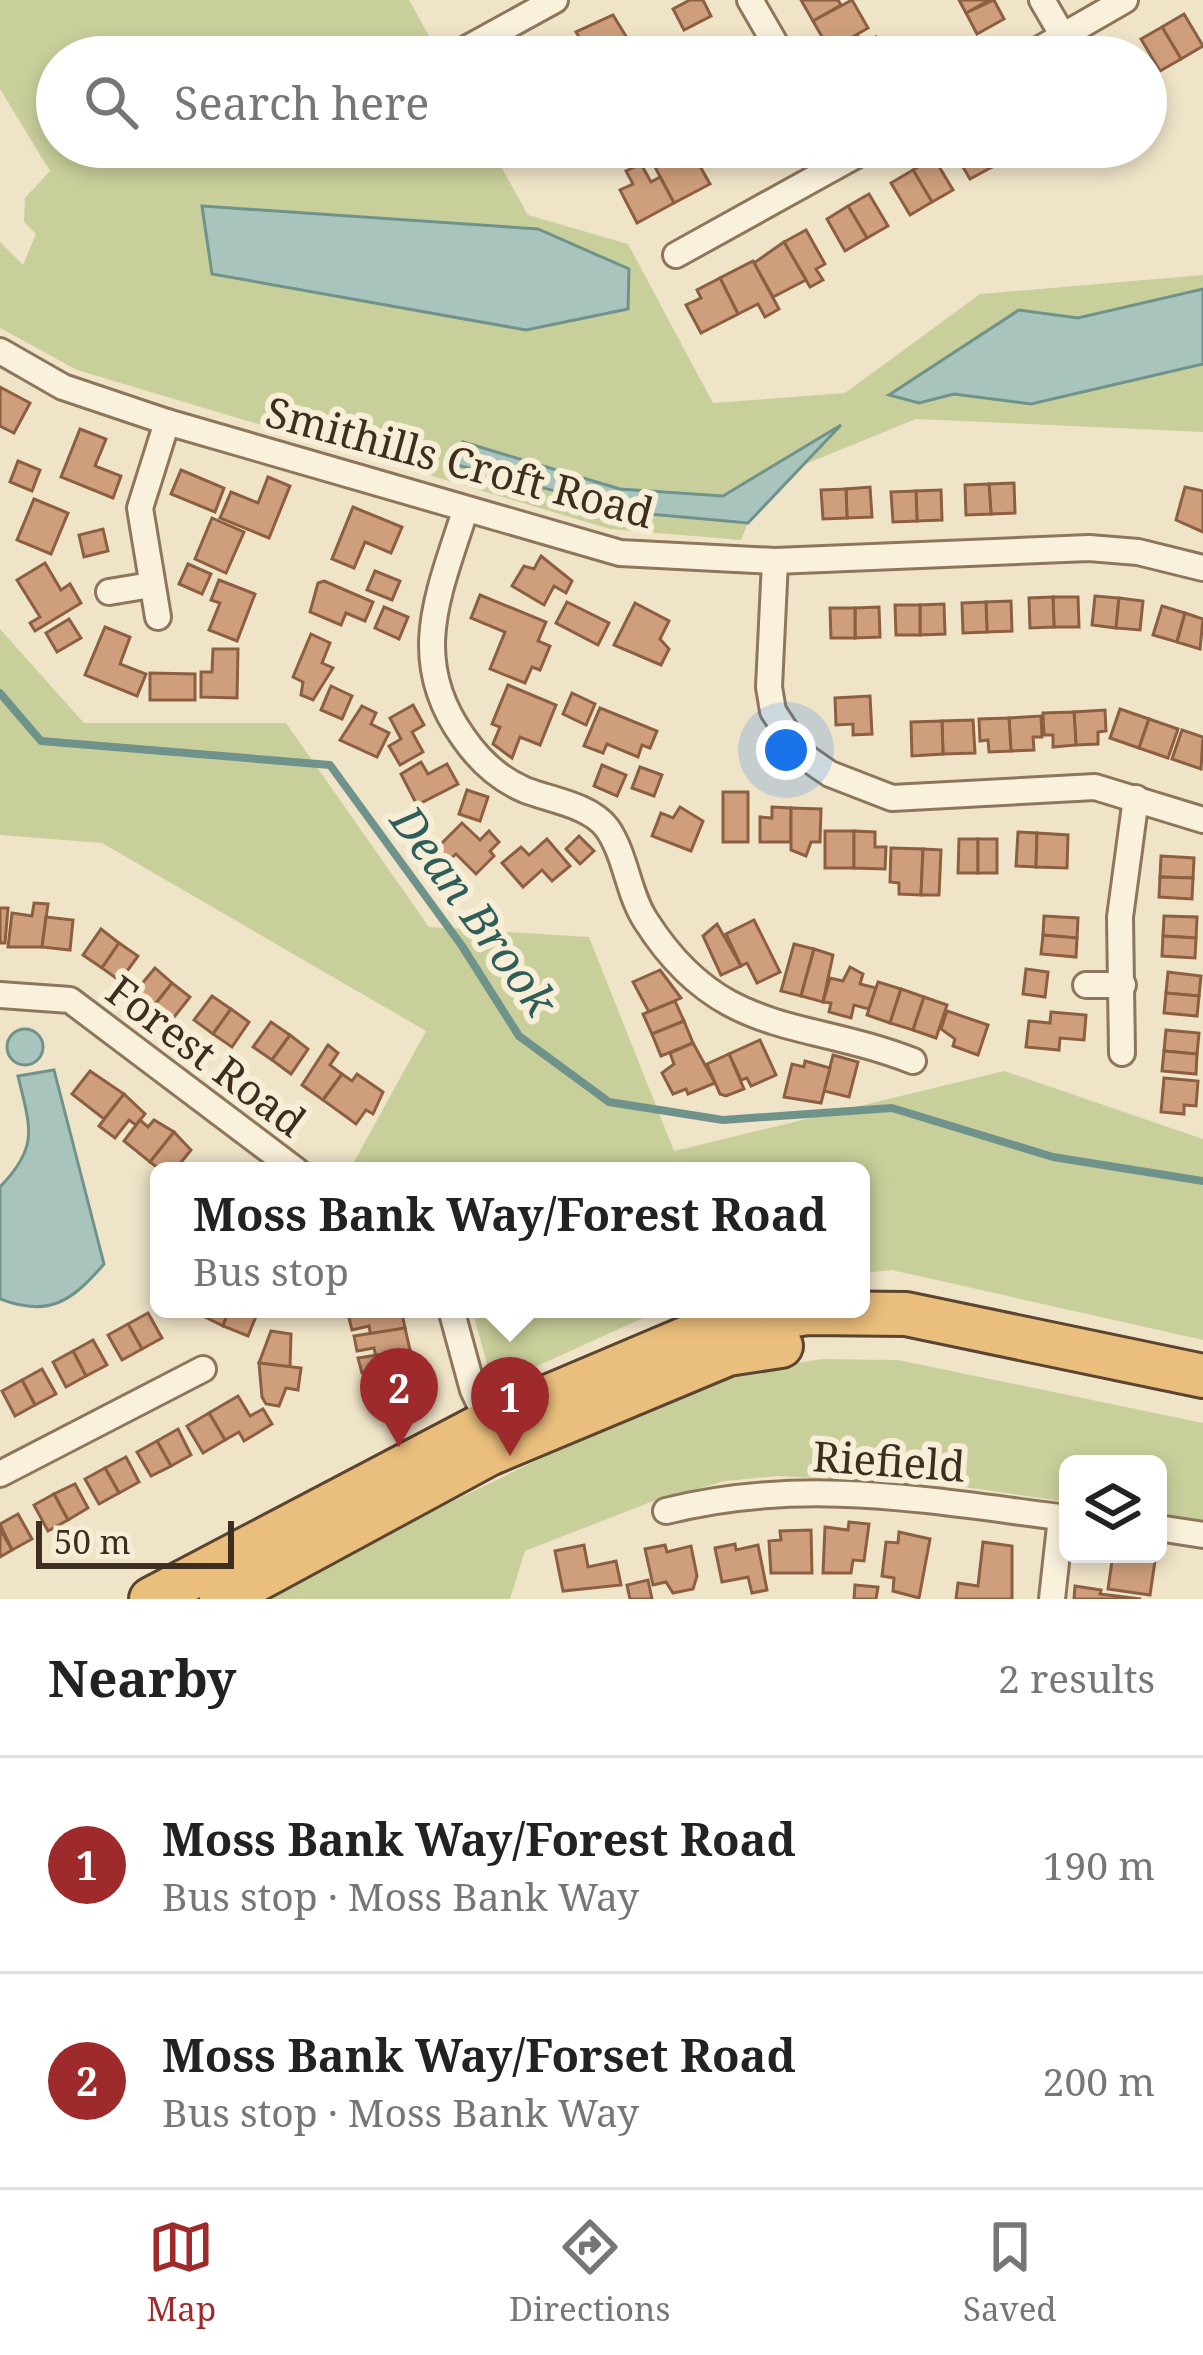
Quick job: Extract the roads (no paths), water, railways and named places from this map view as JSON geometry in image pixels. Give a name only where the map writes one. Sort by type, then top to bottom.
[{"type":"highway","points":[[870,1314],[906,1314],[1203,1376]]},
{"type":"highway","points":[[151,1599],[488,1422],[710,1328],[775,1318]]},
{"type":"highway","points":[[221,1599],[489,1454],[728,1354],[814,1341],[905,1343],[1203,1403]]},
{"type":"street","points":[[490,36],[555,0]]},
{"type":"street","points":[[750,0],[771,36]]},
{"type":"street","points":[[1042,0],[1063,36],[1125,0]]},
{"type":"street","points":[[676,255],[818,168]]},
{"type":"street","name":"Smithills Croft Road","points":[[0,351],[63,386],[167,422],[620,553],[776,561],[1089,548],[1138,552],[1203,568]]},
{"type":"street","points":[[158,617],[140,508],[167,422]]},
{"type":"street","points":[[465,511],[435,606],[431,640],[433,679],[446,713],[468,745],[520,788],[588,813],[606,827],[646,921],[726,1004],[767,1024],[849,1037],[900,1063]]},
{"type":"street","points":[[776,561],[769,687],[773,711],[801,754],[830,774],[892,798],[1095,787],[1203,820]]},
{"type":"street","points":[[109,592],[151,585]]},
{"type":"street","points":[[1122,1053],[1120,917],[1136,798]]},
{"type":"street","points":[[1086,985],[1123,985]]},
{"type":"street","name":"Forest Road","points":[[0,994],[70,1000],[285,1162]]},
{"type":"street","points":[[454,1318],[488,1422]]},
{"type":"street","points":[[0,1474],[203,1369]]},
{"type":"street","name":"Riefield","points":[[666,1511],[714,1512],[777,1492],[943,1498],[1059,1517]]},
{"type":"street","points":[[1167,1529],[1203,1535]]},
{"type":"street","name":"Riefield","points":[[1052,1599],[1059,1552]]},
{"type":"water","points":[[202,206],[538,229],[629,269],[628,309],[526,330],[212,274]]},
{"type":"water","points":[[1203,289],[1203,364],[1031,404],[954,394],[919,403],[889,395],[1019,310],[1078,318]]},
{"type":"water","points":[[841,425],[748,523],[638,513],[457,465],[463,442],[620,489],[723,496]]},
{"type":"water","points":[[25,1029],[37,1035],[43,1047],[37,1059],[25,1065],[13,1059],[7,1047],[13,1035]]},
{"type":"water","points":[[54,1070],[104,1264],[70,1296],[32,1307],[0,1299],[0,1187],[21,1160],[28,1135],[18,1076]]},
{"type":"waterway","name":"Dean Brook","points":[[0,693],[41,741],[330,765],[462,946],[519,1036],[609,1102],[723,1120],[892,1108],[1053,1157],[1203,1181]]},
{"type":"place","name":"Moss Bank Way/Forset Road","points":[[399,1447]]},
{"type":"place","name":"Moss Bank Way/Forest Road","points":[[510,1456]]}]
